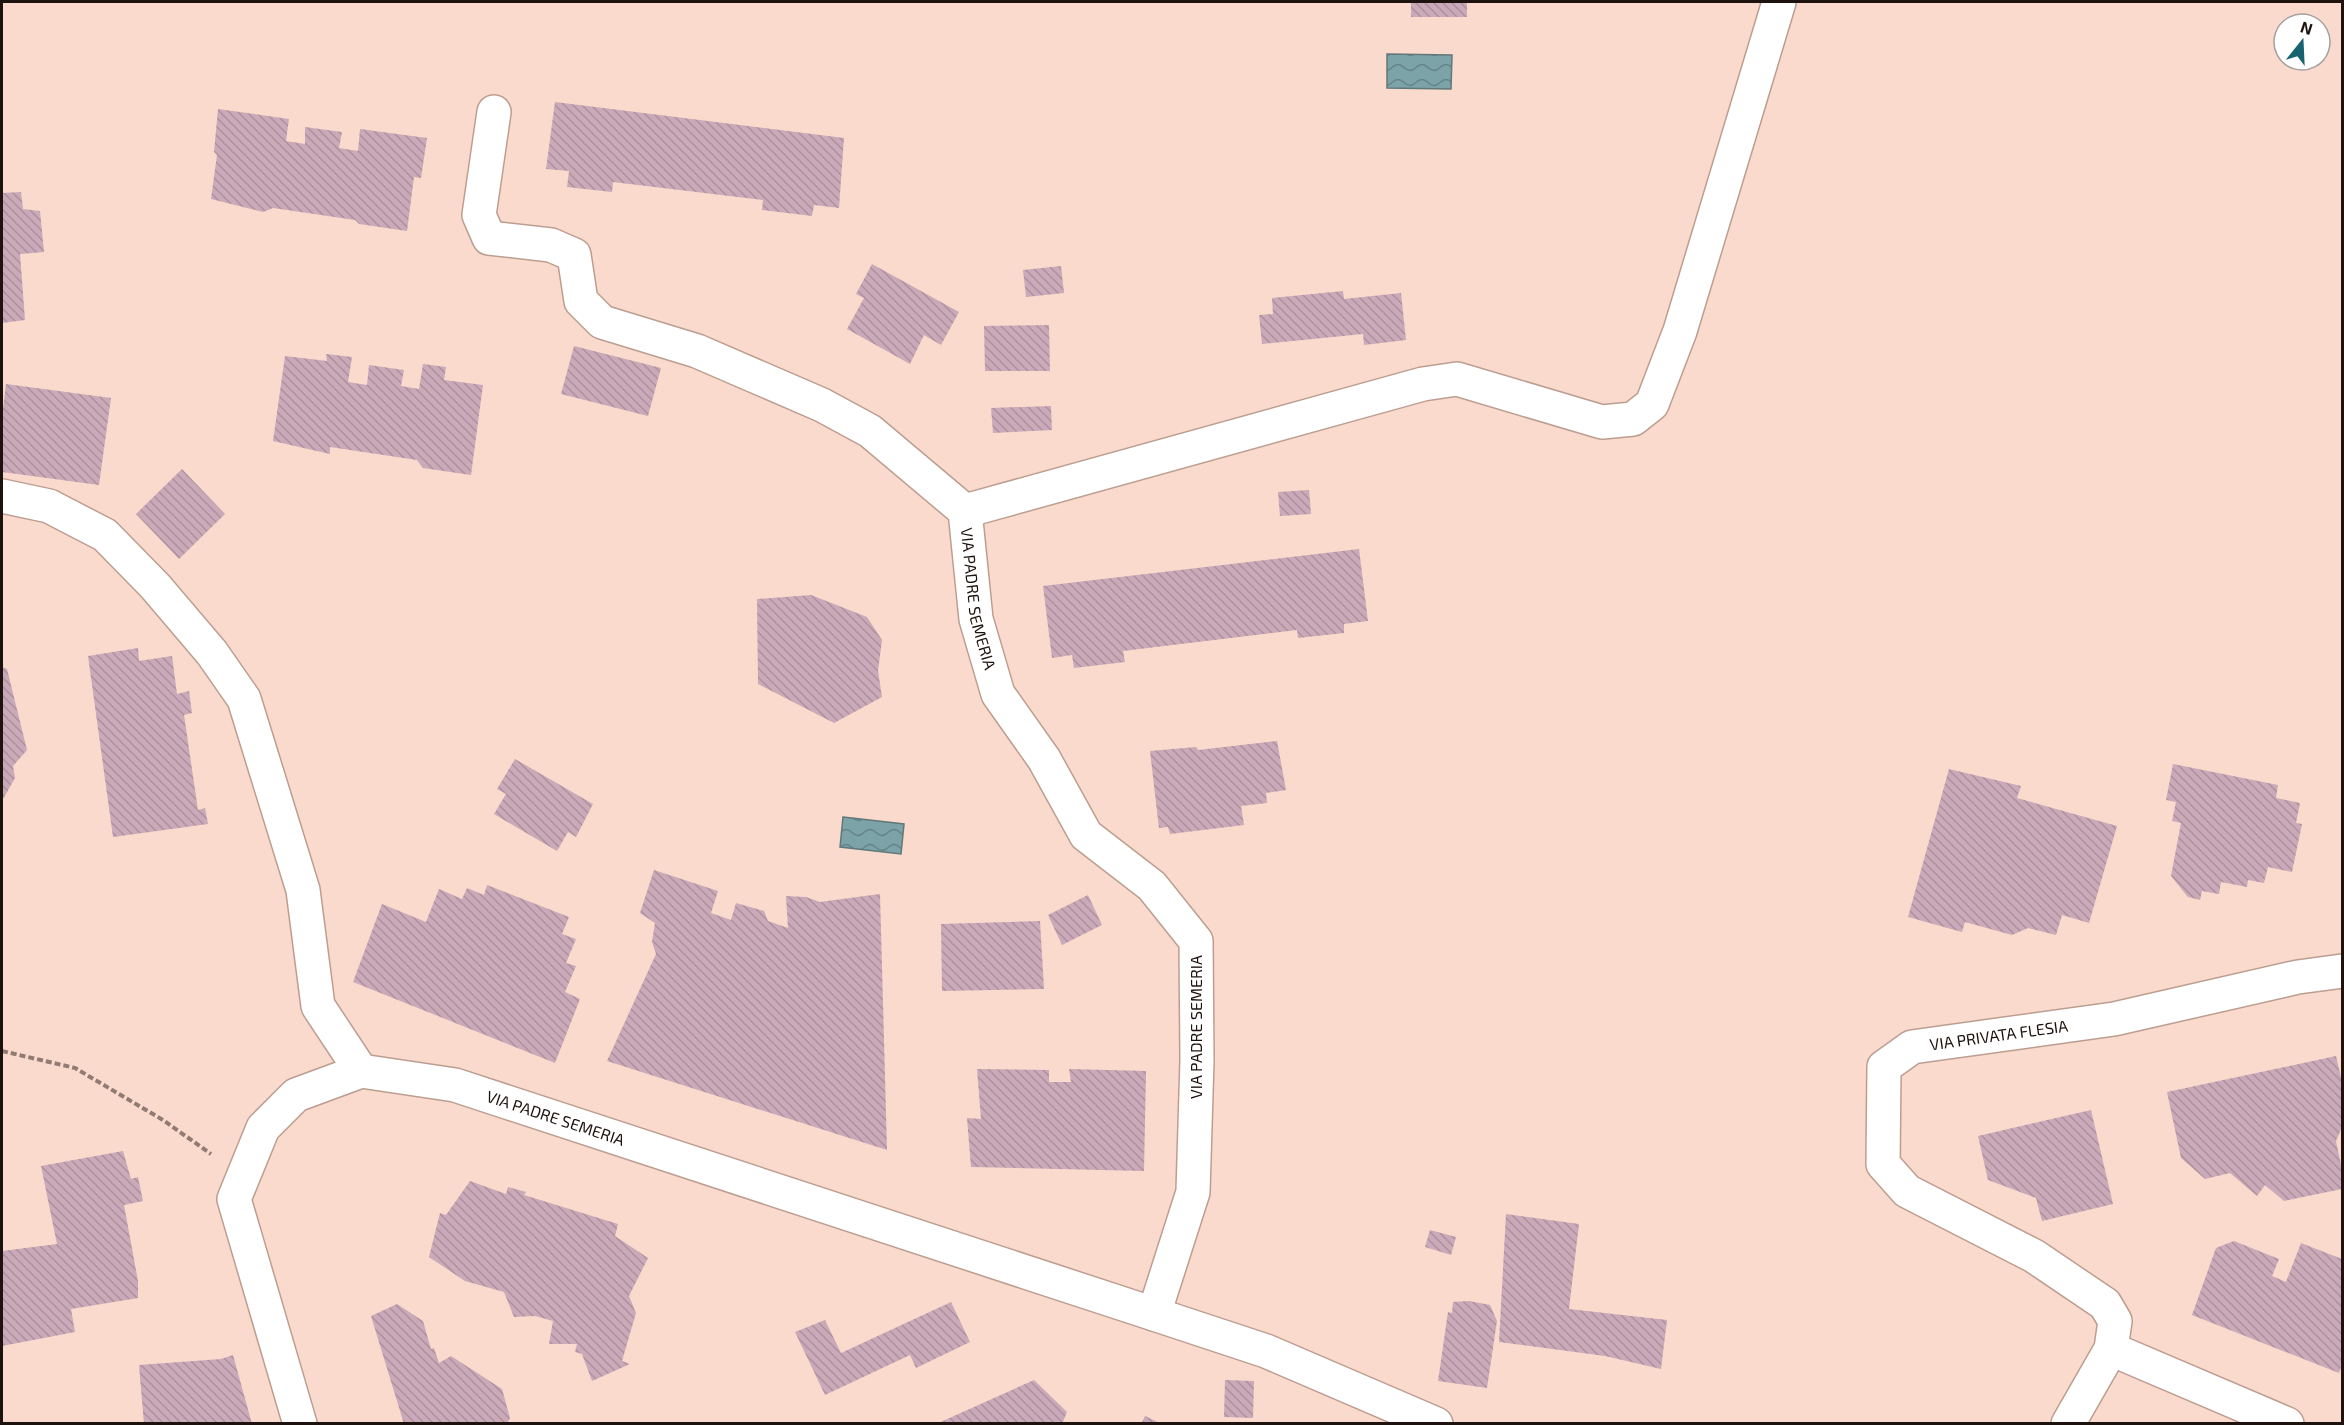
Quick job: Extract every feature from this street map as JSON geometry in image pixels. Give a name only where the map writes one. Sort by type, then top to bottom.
[{"type":"street","points":[[965,511],[1423,384],[1457,379],[1602,422],[1633,419],[1652,404],[1680,331],[1779,2]]},
{"type":"street","name":"VIA PADRE SEMERIA","points":[[494,112],[479,215],[489,238],[550,245],[574,255],[581,301],[602,322],[697,351],[822,405],[870,431],[965,511],[976,619],[998,694],[1044,759],[1086,834],[1152,886],[1196,941],[1197,1060],[1193,1192],[1154,1314]]},
{"type":"street","points":[[2,496],[49,506],[105,535],[155,586],[212,653],[244,699],[303,890],[318,1006],[361,1071]]},
{"type":"street","name":"VIA PRIVATA FLESIA","points":[[2068,1424],[2112,1348],[2115,1321],[2105,1304],[2034,1257],[1907,1191],[1883,1164],[1884,1067],[1912,1047],[2114,1019],[2298,978],[2343,971]]},
{"type":"street","name":"VIA PADRE SEMERIA","points":[[300,1424],[234,1199],[263,1128],[296,1095],[361,1071],[455,1085],[1154,1314],[1266,1351],[1436,1424]]},
{"type":"street","points":[[2112,1348],[2287,1424]]},
{"type":"path","points":[[2,1051],[75,1068],[163,1120],[212,1154]]},
{"type":"water","points":[[1387,54],[1452,55],[1451,89],[1387,88]]},
{"type":"water","points":[[843,817],[904,824],[901,854],[840,847]]},
{"type":"building","points":[[1411,2],[1467,2],[1467,17],[1411,17]]},
{"type":"building","points":[[555,102],[844,138],[839,208],[814,205],[812,216],[762,210],[763,200],[613,182],[612,192],[567,187],[569,171],[546,169]]},
{"type":"building","points":[[218,109],[289,119],[286,141],[305,144],[305,127],[342,132],[339,148],[358,151],[360,129],[427,138],[421,178],[414,177],[407,231],[359,224],[355,220],[273,208],[263,212],[211,199],[217,155],[214,152]]},
{"type":"building","points":[[21,192],[23,209],[40,211],[44,252],[20,254],[25,320],[2,323],[2,193]]},
{"type":"building","points":[[872,264],[959,312],[941,345],[924,335],[910,364],[847,329],[864,298],[856,294]]},
{"type":"building","points":[[1061,266],[1064,293],[1026,297],[1023,270]]},
{"type":"building","points":[[1343,291],[1344,299],[1401,293],[1406,340],[1364,345],[1363,334],[1262,344],[1259,315],[1273,314],[1272,298]]},
{"type":"building","points":[[1049,325],[1050,371],[985,371],[984,326]]},
{"type":"building","points":[[574,346],[661,368],[648,416],[561,394]]},
{"type":"building","points":[[326,354],[352,357],[348,382],[367,385],[369,365],[404,370],[401,386],[419,389],[423,364],[446,367],[444,380],[483,385],[471,475],[423,468],[417,460],[330,447],[330,454],[273,441],[285,356],[327,361]]},
{"type":"building","points":[[6,384],[111,398],[99,485],[2,472],[2,417]]},
{"type":"building","points":[[1051,406],[1052,430],[993,433],[991,408]]},
{"type":"building","points":[[182,469],[225,514],[179,559],[136,514]]},
{"type":"building","points":[[1309,490],[1311,514],[1280,516],[1278,492]]},
{"type":"building","points":[[1359,549],[1368,621],[1344,624],[1344,633],[1298,638],[1297,630],[1123,651],[1125,662],[1074,668],[1072,655],[1052,658],[1043,586]]},
{"type":"building","points":[[811,595],[867,617],[882,640],[878,671],[882,697],[834,723],[758,684],[757,599]]},
{"type":"building","points":[[138,648],[139,661],[172,656],[177,694],[189,691],[192,713],[184,715],[198,810],[205,808],[208,824],[113,837],[88,656]]},
{"type":"building","points":[[2,667],[7,669],[27,750],[13,766],[15,778],[2,801]]},
{"type":"building","points":[[1277,741],[1286,790],[1266,793],[1267,803],[1241,806],[1244,825],[1170,834],[1168,827],[1159,828],[1150,751],[1196,747],[1198,750]]},
{"type":"building","points":[[515,759],[593,804],[576,837],[568,832],[557,851],[494,814],[506,794],[497,789]]},
{"type":"building","points":[[2173,764],[2278,785],[2276,798],[2300,803],[2296,823],[2302,824],[2292,872],[2268,867],[2264,883],[2248,880],[2247,887],[2221,882],[2219,894],[2202,891],[2200,900],[2188,897],[2171,876],[2181,823],[2172,821],[2176,802],[2166,800]]},
{"type":"building","points":[[1949,769],[2021,786],[2017,798],[2117,826],[2089,923],[2062,915],[2056,935],[2028,928],[2012,935],[1965,922],[1962,932],[1908,917]]},
{"type":"building","points":[[654,870],[718,891],[711,913],[731,920],[736,903],[764,911],[768,921],[788,928],[786,896],[806,897],[820,902],[880,894],[887,1150],[607,1061],[656,954],[652,942],[655,923],[640,913]]},
{"type":"building","points":[[487,885],[569,917],[562,934],[576,939],[566,963],[576,966],[565,992],[580,999],[555,1063],[353,982],[382,904],[426,922],[439,889],[462,899],[467,888],[484,895]]},
{"type":"building","points":[[1088,895],[1102,925],[1062,945],[1048,915]]},
{"type":"building","points":[[1040,921],[1044,989],[942,991],[941,924]]},
{"type":"building","points":[[2336,1056],[2342,1082],[2342,1127],[2336,1141],[2342,1170],[2342,1189],[2284,1201],[2265,1185],[2257,1196],[2230,1173],[2205,1179],[2181,1158],[2167,1092]]},
{"type":"building","points":[[977,1069],[1049,1070],[1049,1082],[1071,1082],[1069,1069],[1146,1071],[1144,1171],[971,1167],[967,1118],[981,1119]]},
{"type":"building","points":[[2091,1110],[2113,1204],[2042,1221],[2036,1198],[1988,1180],[1978,1136]]},
{"type":"building","points":[[123,1151],[131,1179],[138,1177],[143,1201],[124,1205],[138,1281],[138,1298],[71,1309],[75,1332],[2,1346],[2,1251],[57,1244],[41,1166]]},
{"type":"building","points":[[470,1181],[506,1194],[508,1187],[526,1192],[524,1195],[618,1224],[615,1236],[648,1258],[629,1296],[636,1313],[622,1361],[630,1364],[592,1381],[582,1354],[575,1352],[577,1344],[549,1344],[553,1321],[535,1316],[514,1317],[504,1292],[465,1281],[429,1257],[440,1213],[446,1215]]},
{"type":"building","points":[[1506,1214],[1579,1224],[1569,1309],[1667,1320],[1661,1369],[1605,1356],[1499,1342]]},
{"type":"building","points":[[1430,1230],[1456,1237],[1451,1255],[1425,1247]]},
{"type":"building","points":[[2234,1241],[2279,1259],[2272,1276],[2286,1282],[2301,1243],[2342,1259],[2342,1365],[2339,1373],[2192,1315],[2216,1248]]},
{"type":"building","points":[[1469,1301],[1490,1305],[1497,1321],[1487,1388],[1438,1381],[1448,1312],[1452,1313],[1453,1302]]},
{"type":"building","points":[[951,1302],[970,1342],[916,1368],[910,1355],[825,1395],[795,1332],[825,1320],[841,1353]]},
{"type":"building","points":[[397,1304],[423,1321],[431,1349],[434,1348],[439,1363],[451,1356],[502,1389],[510,1418],[507,1424],[404,1424],[371,1316]]},
{"type":"building","points":[[233,1355],[252,1424],[144,1424],[139,1365],[221,1359]]},
{"type":"building","points":[[1034,1380],[1067,1412],[1062,1424],[936,1424]]},
{"type":"building","points":[[1225,1380],[1254,1381],[1253,1418],[1224,1417]]},
{"type":"building","points":[[1145,1416],[1162,1424],[1141,1424]]}]
